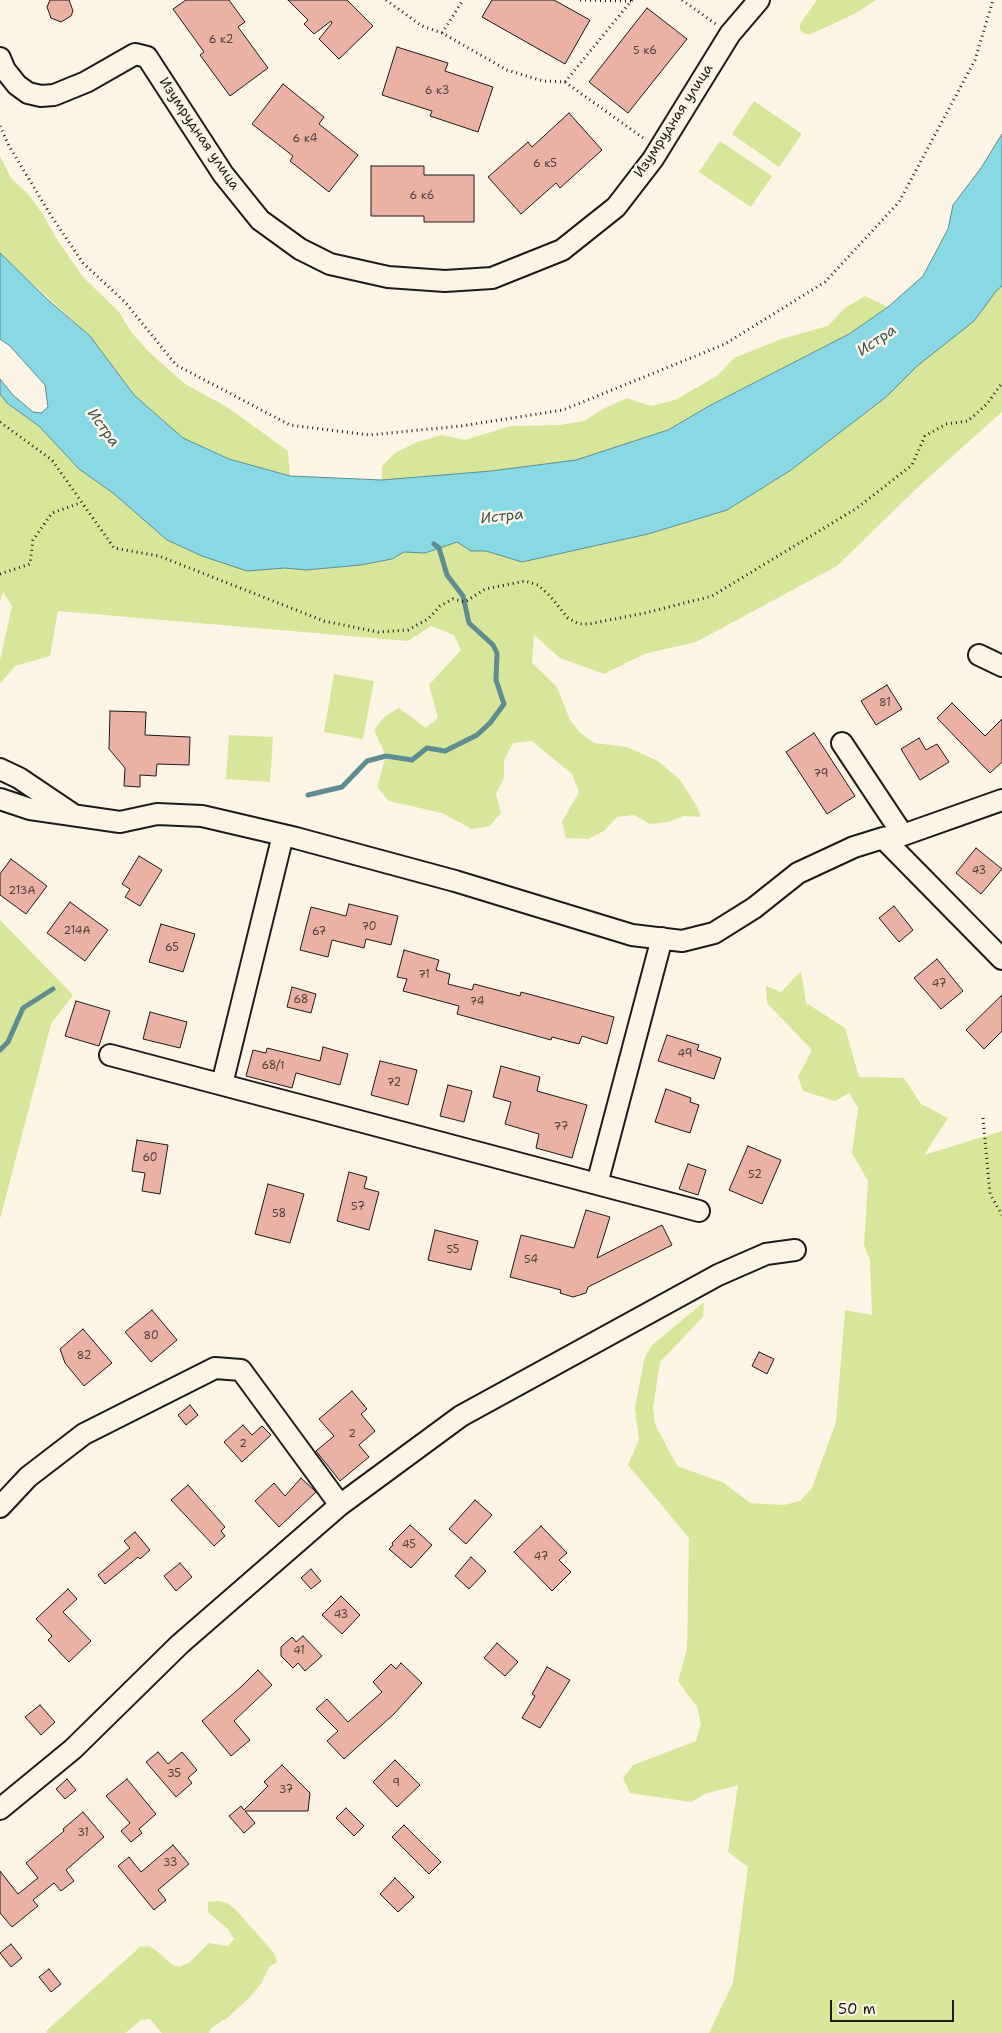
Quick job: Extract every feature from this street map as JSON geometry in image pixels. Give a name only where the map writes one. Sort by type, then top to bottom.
[{"type":"street","name":"Изумрудная улица","points":[[0,58],[17,85],[28,92],[41,96],[54,95],[86,82],[135,54],[147,57],[222,174],[260,220],[300,249],[330,264],[388,277],[445,281],[492,278],[562,250],[616,206],[659,150],[730,34],[759,0]]},
{"type":"street","points":[[979,655],[1002,666]]},
{"type":"street","points":[[842,743],[903,835]]},
{"type":"street","points":[[0,768],[20,778],[74,816]]},
{"type":"street","points":[[0,799],[30,809],[120,822],[157,814],[202,816],[283,835],[455,881],[632,935],[682,940],[714,932],[754,908],[798,873],[854,847],[883,838],[903,835],[1002,800]]},
{"type":"street","points":[[222,1084],[283,835]]},
{"type":"street","points":[[883,838],[1002,959]]},
{"type":"street","points":[[597,1184],[662,938]]},
{"type":"street","points":[[110,1055],[699,1211]]},
{"type":"street","points":[[0,1809],[73,1749],[180,1644],[340,1504],[462,1416],[718,1274],[766,1254],[795,1250]]},
{"type":"street","points":[[0,1507],[28,1477],[84,1434],[215,1368],[241,1370],[340,1504]]},
{"type":"path","points":[[386,0],[422,26],[442,33],[507,70],[543,82],[565,82],[659,150]]},
{"type":"path","points":[[442,33],[463,0]]},
{"type":"path","points":[[580,0],[632,0]]},
{"type":"path","points":[[565,82],[632,0]]},
{"type":"path","points":[[682,0],[730,34]]},
{"type":"path","points":[[0,126],[9,146],[50,214],[83,263],[125,302],[176,365],[290,425],[370,436],[461,426],[563,410],[725,344],[825,282],[899,202],[975,60],[993,0]]},
{"type":"path","points":[[0,422],[52,460],[80,503],[114,548],[159,556],[324,621],[378,632],[408,630],[428,619],[440,606],[453,599],[466,602],[484,589],[525,581],[538,585],[568,618],[579,624],[590,624],[712,596],[857,508],[912,465],[925,436],[946,424],[968,421],[987,404],[1002,383]]},
{"type":"path","points":[[0,574],[30,564],[33,540],[52,513],[80,503]]},
{"type":"path","points":[[983,1118],[990,1194],[1002,1215]]},
{"type":"green space","points":[[817,0],[876,0],[854,14],[811,34],[805,34],[800,30],[800,24]]},
{"type":"green space","points":[[754,101],[802,134],[779,167],[732,134]]},
{"type":"green space","points":[[720,141],[772,176],[751,207],[699,172]]},
{"type":"green space","points":[[0,156],[11,178],[29,195],[83,277],[119,312],[131,332],[148,351],[185,384],[227,407],[288,451],[290,476],[229,459],[183,438],[134,395],[90,336],[0,253]]},
{"type":"green space","points":[[1002,286],[1002,412],[919,486],[837,566],[696,642],[644,654],[604,674],[560,658],[534,635],[532,663],[557,687],[570,720],[580,733],[595,743],[627,747],[658,761],[680,780],[696,805],[701,817],[684,816],[668,822],[650,824],[634,815],[617,817],[604,831],[588,839],[566,838],[562,822],[579,792],[572,774],[532,741],[513,743],[504,760],[504,778],[496,794],[501,813],[490,826],[472,829],[442,813],[389,801],[377,787],[386,756],[374,730],[384,717],[399,708],[426,728],[438,718],[429,685],[461,650],[454,635],[431,626],[408,641],[58,611],[50,656],[15,666],[0,684],[0,660],[12,606],[3,592],[0,601],[0,394],[7,403],[39,426],[79,469],[113,493],[167,540],[202,556],[247,571],[286,567],[306,570],[361,565],[392,559],[404,552],[425,553],[457,541],[471,551],[486,551],[522,562],[648,534],[727,510],[791,470],[886,397]]},
{"type":"green space","points":[[865,296],[888,307],[849,334],[709,406],[668,430],[576,460],[491,471],[382,480],[382,466],[395,453],[417,442],[441,435],[465,440],[511,426],[560,425],[584,421],[605,408],[627,398],[651,406],[675,400],[717,376],[734,358],[781,339],[828,326],[845,308]]},
{"type":"green space","points":[[334,674],[374,681],[363,739],[324,732]]},
{"type":"green space","points":[[229,735],[273,737],[270,782],[226,779]]},
{"type":"green space","points":[[0,920],[73,995],[51,1024],[0,1219]]},
{"type":"green space","points":[[801,971],[806,1003],[845,1028],[859,1077],[904,1078],[921,1104],[948,1118],[924,1155],[1002,1131],[1002,2033],[709,2033],[733,1983],[748,1867],[728,1852],[738,1785],[705,1794],[691,1802],[630,1793],[623,1778],[633,1765],[696,1741],[701,1724],[697,1707],[678,1681],[687,1649],[689,1538],[628,1465],[639,1440],[635,1408],[644,1360],[651,1346],[704,1302],[703,1317],[660,1362],[653,1408],[655,1424],[677,1466],[724,1483],[750,1503],[784,1505],[800,1501],[812,1488],[836,1422],[845,1310],[872,1315],[870,1260],[864,1245],[868,1181],[852,1153],[858,1108],[849,1093],[835,1101],[803,1091],[798,1077],[812,1050],[767,1003],[766,986],[781,992]]},
{"type":"green space","points":[[218,1901],[227,1903],[235,1909],[274,1953],[277,1962],[269,1967],[261,1984],[248,1999],[227,2018],[211,2028],[209,2033],[162,2033],[150,2019],[141,2020],[125,2033],[47,2033],[46,2031],[140,1947],[149,1946],[171,1964],[179,1967],[189,1963],[209,1943],[228,1946],[234,1939],[229,1930],[208,1912],[208,1902]]},
{"type":"water","name":"Истра","points":[[1002,134],[1002,286],[974,321],[916,367],[886,397],[791,470],[727,510],[648,534],[522,562],[486,551],[471,551],[457,542],[425,553],[404,552],[392,559],[361,565],[306,570],[285,568],[247,571],[202,556],[167,540],[113,493],[79,469],[39,426],[7,403],[0,394],[0,379],[13,395],[33,412],[41,413],[48,407],[45,385],[10,346],[0,339],[0,253],[47,299],[90,336],[134,395],[183,438],[229,459],[290,476],[382,480],[491,471],[576,460],[668,430],[709,406],[849,334],[888,307],[923,276],[948,229],[953,205],[981,168]]},
{"type":"building","points":[[50,0],[69,0],[73,11],[71,16],[61,22],[51,18],[47,7]]},
{"type":"building","points":[[186,0],[229,0],[245,22],[238,27],[268,68],[230,96],[200,55],[204,52],[173,9]]},
{"type":"building","points":[[288,0],[347,0],[373,26],[339,59],[319,39],[332,23],[331,21],[314,34],[304,24],[308,20]]},
{"type":"building","points":[[492,0],[554,0],[590,20],[565,64],[482,17]]},
{"type":"building","points":[[647,8],[687,39],[628,113],[589,82]]},
{"type":"building","points":[[397,47],[448,63],[445,71],[493,87],[478,132],[430,116],[432,111],[382,95]]},
{"type":"building","points":[[283,84],[324,117],[319,124],[358,155],[329,192],[290,161],[293,156],[252,124]]},
{"type":"building","points":[[569,113],[602,150],[560,188],[556,183],[521,214],[488,177],[528,142],[532,147]]},
{"type":"building","points":[[371,166],[424,166],[424,175],[474,175],[474,222],[424,222],[424,216],[371,216]]},
{"type":"building","points":[[887,685],[902,709],[876,725],[861,701]]},
{"type":"building","points":[[952,703],[985,736],[1002,719],[1002,762],[990,773],[937,718]]},
{"type":"building","points":[[110,711],[146,712],[145,735],[190,737],[189,765],[157,764],[156,776],[140,775],[140,787],[124,786],[125,768],[109,749]]},
{"type":"building","points":[[814,733],[855,796],[827,814],[786,752]]},
{"type":"building","points":[[919,738],[926,750],[937,744],[949,762],[920,780],[901,749]]},
{"type":"building","points":[[976,848],[1002,869],[981,894],[956,873]]},
{"type":"building","points":[[139,856],[162,870],[140,906],[125,897],[130,889],[122,884]]},
{"type":"building","points":[[11,859],[47,886],[26,914],[0,895],[0,874]]},
{"type":"building","points":[[70,902],[108,930],[85,961],[47,933]]},
{"type":"building","points":[[349,904],[398,916],[391,945],[366,939],[364,948],[332,940],[328,957],[300,950],[311,907],[346,916]]},
{"type":"building","points":[[894,906],[913,930],[899,942],[879,918]]},
{"type":"building","points":[[161,924],[195,934],[183,972],[149,962]]},
{"type":"building","points":[[404,950],[439,960],[436,970],[450,974],[448,984],[472,990],[474,984],[520,996],[521,992],[614,1017],[607,1044],[582,1036],[579,1044],[552,1037],[551,1040],[457,1014],[459,1006],[403,991],[407,979],[397,977]]},
{"type":"building","points":[[937,959],[963,991],[941,1009],[914,978]]},
{"type":"building","points":[[292,987],[316,994],[311,1013],[287,1007]]},
{"type":"building","points":[[1002,995],[1002,1031],[984,1049],[966,1030]]},
{"type":"building","points":[[76,1001],[110,1011],[99,1046],[65,1036]]},
{"type":"building","points":[[150,1012],[187,1022],[180,1048],[143,1039]]},
{"type":"building","points":[[667,1035],[699,1045],[697,1050],[721,1058],[714,1079],[658,1061]]},
{"type":"building","points":[[323,1047],[348,1054],[340,1085],[296,1073],[292,1088],[246,1076],[253,1050],[266,1053],[267,1048],[320,1061]]},
{"type":"building","points":[[380,1061],[417,1070],[408,1105],[371,1095]]},
{"type":"building","points":[[501,1066],[540,1077],[537,1091],[587,1105],[572,1158],[536,1148],[539,1134],[505,1124],[511,1102],[493,1097]]},
{"type":"building","points":[[448,1085],[472,1091],[464,1122],[440,1116]]},
{"type":"building","points":[[666,1089],[691,1098],[690,1102],[699,1105],[690,1133],[655,1122]]},
{"type":"building","points":[[137,1140],[168,1145],[160,1194],[142,1191],[145,1173],[132,1171]]},
{"type":"building","points":[[748,1146],[781,1160],[762,1204],[729,1190]]},
{"type":"building","points":[[688,1164],[706,1170],[698,1195],[679,1189]]},
{"type":"building","points":[[349,1172],[367,1177],[364,1188],[379,1192],[369,1230],[337,1221]]},
{"type":"building","points":[[268,1184],[304,1194],[290,1243],[255,1234]]},
{"type":"building","points":[[586,1210],[610,1217],[597,1258],[662,1225],[672,1245],[588,1287],[586,1293],[573,1297],[560,1293],[561,1290],[510,1277],[521,1235],[574,1248]]},
{"type":"building","points":[[435,1230],[478,1241],[471,1270],[428,1260]]},
{"type":"building","points":[[152,1310],[177,1340],[151,1362],[125,1332]]},
{"type":"building","points":[[83,1329],[112,1363],[84,1386],[65,1363],[60,1349]]},
{"type":"building","points":[[759,1352],[774,1359],[767,1374],[752,1366]]},
{"type":"building","points":[[352,1391],[367,1409],[361,1414],[375,1431],[359,1445],[369,1457],[340,1481],[316,1451],[334,1436],[319,1419]]},
{"type":"building","points":[[190,1405],[198,1415],[186,1425],[178,1415]]},
{"type":"building","points":[[243,1425],[252,1435],[262,1426],[271,1435],[242,1462],[224,1442]]},
{"type":"building","points":[[301,1478],[316,1492],[279,1527],[255,1501],[274,1483],[285,1496]]},
{"type":"building","points":[[188,1485],[225,1527],[221,1531],[225,1536],[214,1546],[171,1500]]},
{"type":"building","points":[[475,1500],[492,1515],[466,1544],[449,1529]]},
{"type":"building","points":[[410,1525],[432,1545],[411,1568],[389,1549],[393,1545],[392,1543]]},
{"type":"building","points":[[541,1526],[567,1553],[559,1560],[571,1572],[552,1591],[514,1552]]},
{"type":"building","points":[[135,1532],[150,1550],[140,1559],[138,1557],[105,1584],[98,1575],[130,1548],[124,1541]]},
{"type":"building","points":[[471,1557],[486,1571],[469,1589],[455,1576]]},
{"type":"building","points":[[180,1563],[192,1577],[176,1591],[164,1576]]},
{"type":"building","points":[[311,1569],[321,1581],[311,1589],[301,1578]]},
{"type":"building","points":[[68,1589],[77,1599],[63,1612],[91,1641],[69,1662],[48,1640],[52,1636],[36,1619]]},
{"type":"building","points":[[341,1596],[360,1615],[342,1634],[322,1615]]},
{"type":"building","points":[[303,1636],[322,1656],[305,1671],[298,1663],[293,1668],[281,1656],[281,1647],[292,1637],[296,1642]]},
{"type":"building","points":[[497,1643],[518,1662],[505,1676],[484,1658]]},
{"type":"building","points":[[401,1663],[422,1683],[394,1714],[344,1759],[327,1741],[338,1731],[316,1709],[327,1699],[348,1722],[382,1692],[373,1682],[391,1664],[396,1669]]},
{"type":"building","points":[[547,1667],[570,1680],[540,1728],[522,1718],[535,1696],[532,1694]]},
{"type":"building","points":[[258,1670],[272,1685],[234,1721],[250,1740],[231,1756],[202,1721]]},
{"type":"building","points":[[40,1705],[55,1722],[41,1735],[25,1717]]},
{"type":"building","points":[[158,1752],[168,1764],[182,1752],[197,1770],[188,1778],[192,1783],[176,1797],[146,1762]]},
{"type":"building","points":[[395,1760],[420,1785],[397,1807],[373,1782]]},
{"type":"building","points":[[282,1765],[310,1793],[308,1811],[245,1811],[255,1823],[244,1833],[229,1816],[241,1806],[244,1810],[268,1786],[264,1782]]},
{"type":"building","points":[[67,1779],[76,1790],[65,1799],[56,1789]]},
{"type":"building","points":[[127,1779],[156,1814],[139,1829],[142,1833],[131,1842],[121,1831],[130,1823],[106,1796]]},
{"type":"building","points":[[346,1808],[364,1826],[354,1836],[336,1818]]},
{"type":"building","points":[[83,1812],[104,1837],[66,1870],[74,1881],[61,1891],[54,1883],[33,1900],[38,1906],[12,1927],[0,1913],[0,1871],[18,1894],[38,1878],[26,1863]]},
{"type":"building","points":[[404,1825],[441,1862],[429,1874],[392,1837]]},
{"type":"building","points":[[173,1845],[189,1864],[158,1890],[166,1900],[154,1910],[118,1866],[129,1857],[141,1872]]},
{"type":"building","points":[[395,1878],[414,1897],[398,1912],[380,1894]]},
{"type":"building","points":[[11,1944],[22,1958],[11,1967],[0,1953]]},
{"type":"building","points":[[49,1969],[61,1984],[51,1992],[39,1977]]},
{"type":"waterway","points":[[308,795],[342,787],[367,761],[386,756],[412,760],[427,748],[445,751],[477,735],[490,723],[504,704],[496,680],[497,653],[493,645],[469,623],[463,596],[447,575],[439,548],[434,544]]},
{"type":"waterway","points":[[0,1050],[8,1042],[23,1008],[53,989]]}]
